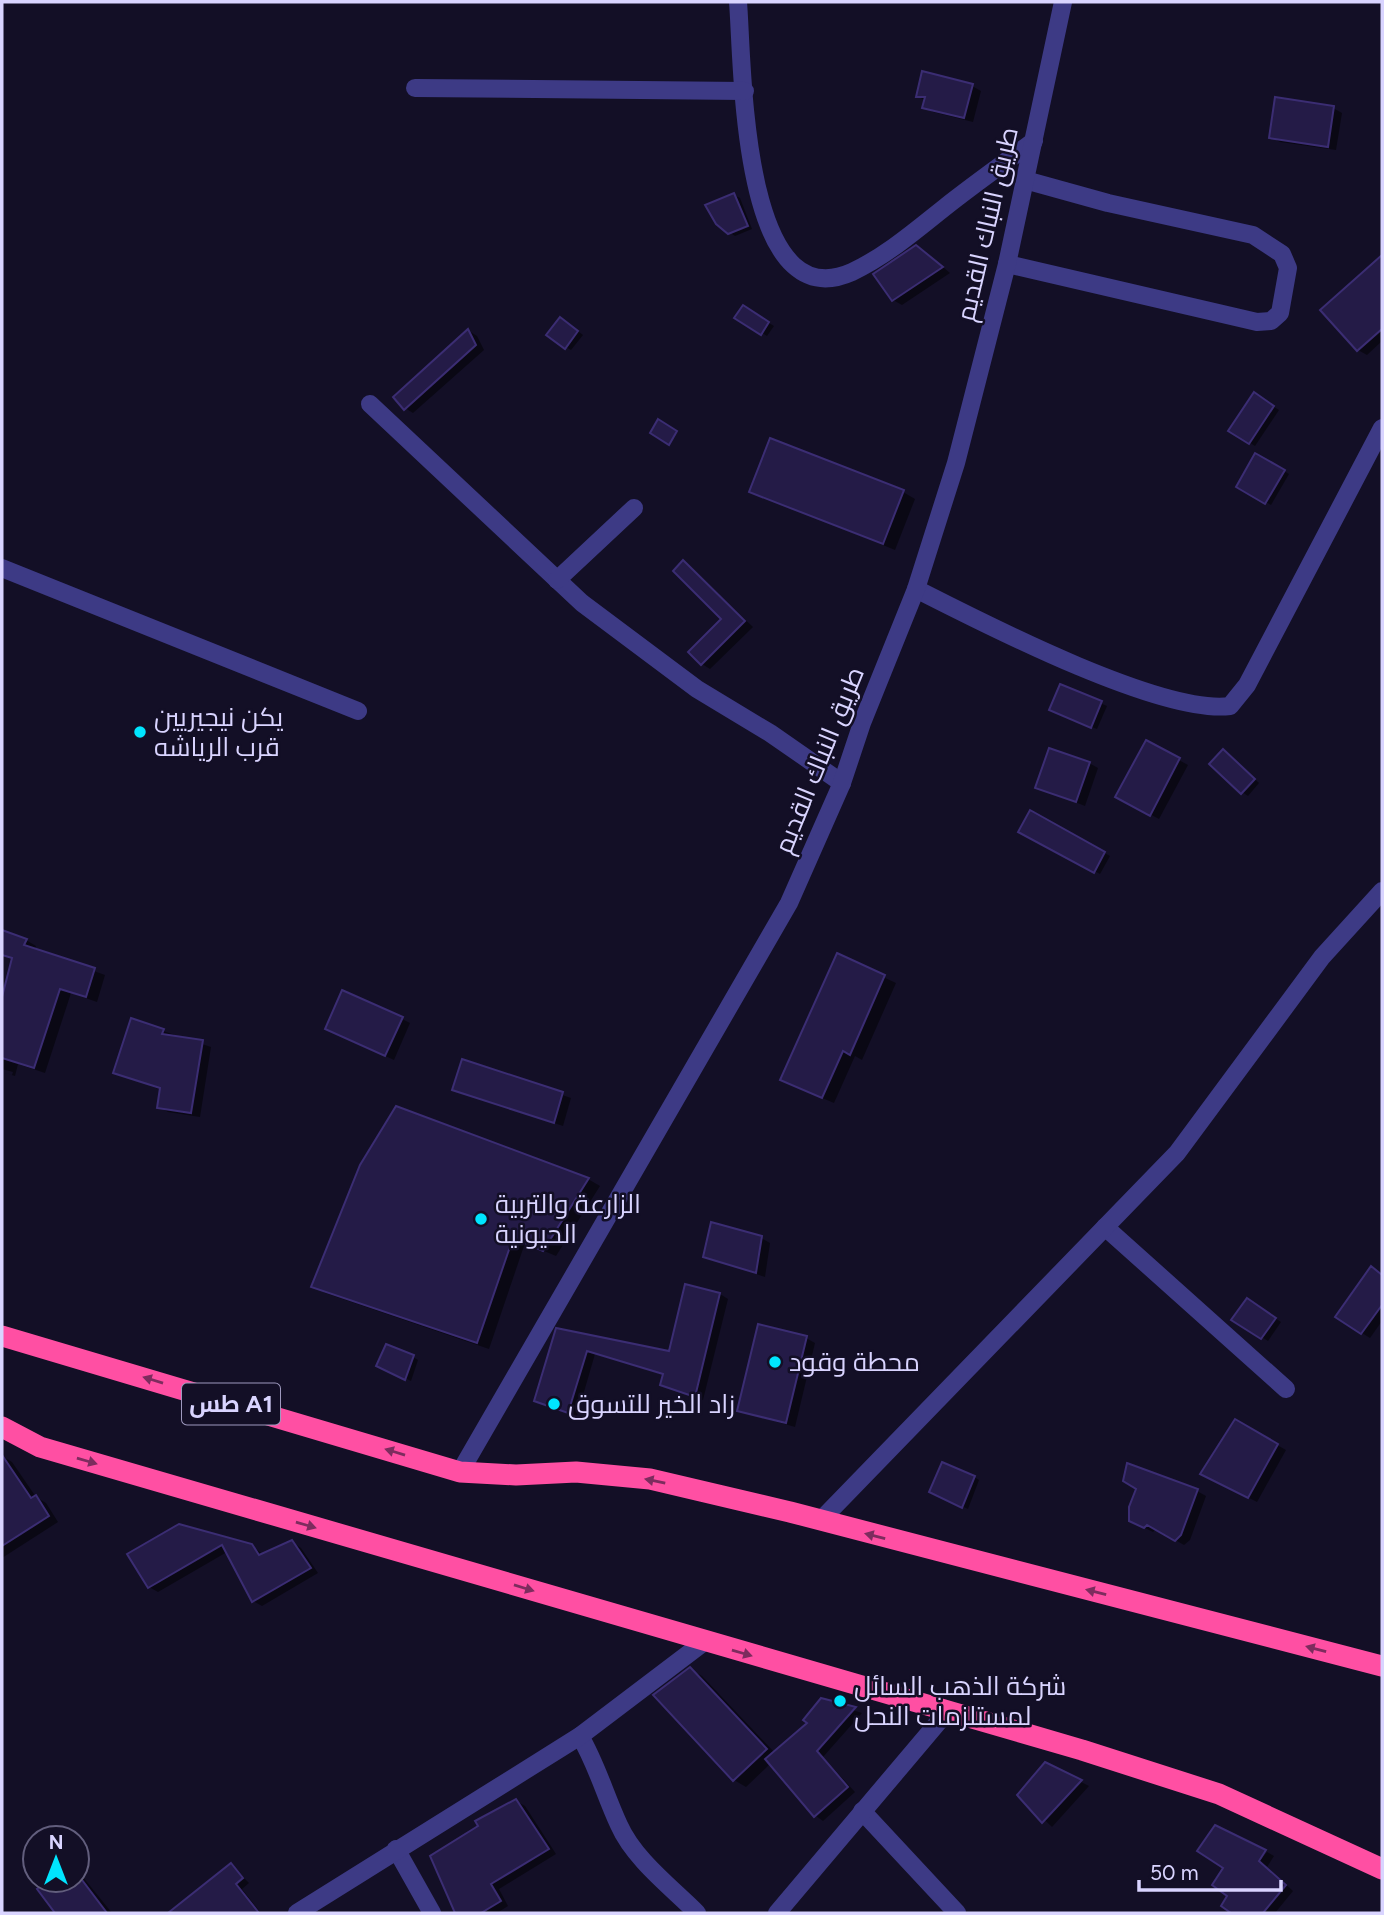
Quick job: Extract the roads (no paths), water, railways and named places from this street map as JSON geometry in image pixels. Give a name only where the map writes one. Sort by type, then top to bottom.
[{"type":"highway","name":"طس A1","points":[[2,1336],[460,1472]]},
{"type":"highway","points":[[2,1427],[40,1447],[946,1713],[1082,1750],[1219,1794],[1382,1869]]},
{"type":"highway","points":[[460,1472],[516,1475],[576,1472],[650,1479],[821,1520],[1382,1666]]},
{"type":"street","points":[[738,2],[755,188],[769,228],[786,257],[803,274],[827,278],[850,273],[907,238],[1034,141]]},
{"type":"street","name":"طريق النباك القديم","points":[[460,1472],[789,903],[842,783],[862,723],[916,589],[956,463],[1007,264],[1063,2]]},
{"type":"street","points":[[415,88],[745,91]]},
{"type":"street","points":[[1007,264],[1258,322],[1271,321],[1280,313],[1288,268],[1282,254],[1253,235],[1108,203],[1025,180]]},
{"type":"street","points":[[370,404],[454,486],[582,603],[697,689],[770,733],[842,783]]},
{"type":"street","points":[[916,589],[973,618],[1136,688],[1197,706],[1230,706],[1247,685],[1382,428]]},
{"type":"street","points":[[557,580],[635,508]]},
{"type":"street","points":[[2,568],[358,711]]},
{"type":"street","points":[[821,1520],[1177,1153],[1322,957],[1382,891]]},
{"type":"street","points":[[1105,1227],[1286,1389]]},
{"type":"street","points":[[2,1436],[40,1447]]},
{"type":"street","points":[[298,1913],[396,1849],[580,1736],[704,1642]]},
{"type":"street","points":[[777,1913],[946,1713]]},
{"type":"street","points":[[580,1736],[594,1760],[619,1826],[636,1850],[697,1913]]},
{"type":"street","points":[[862,1811],[957,1913]]},
{"type":"street","points":[[396,1849],[432,1913]]},
{"type":"place","name":"يكن نيجيريين قرب الرياشه","points":[[140,732]]},
{"type":"place","name":"الزارعة والتربية الحيونية","points":[[481,1219]]},
{"type":"place","name":"محطة وقود","points":[[775,1362]]},
{"type":"place","name":"زاد الخير للتسوق","points":[[554,1404]]},
{"type":"place","name":"شركة الذهب السائل لمستلزمات النحل","points":[[840,1701]]}]
